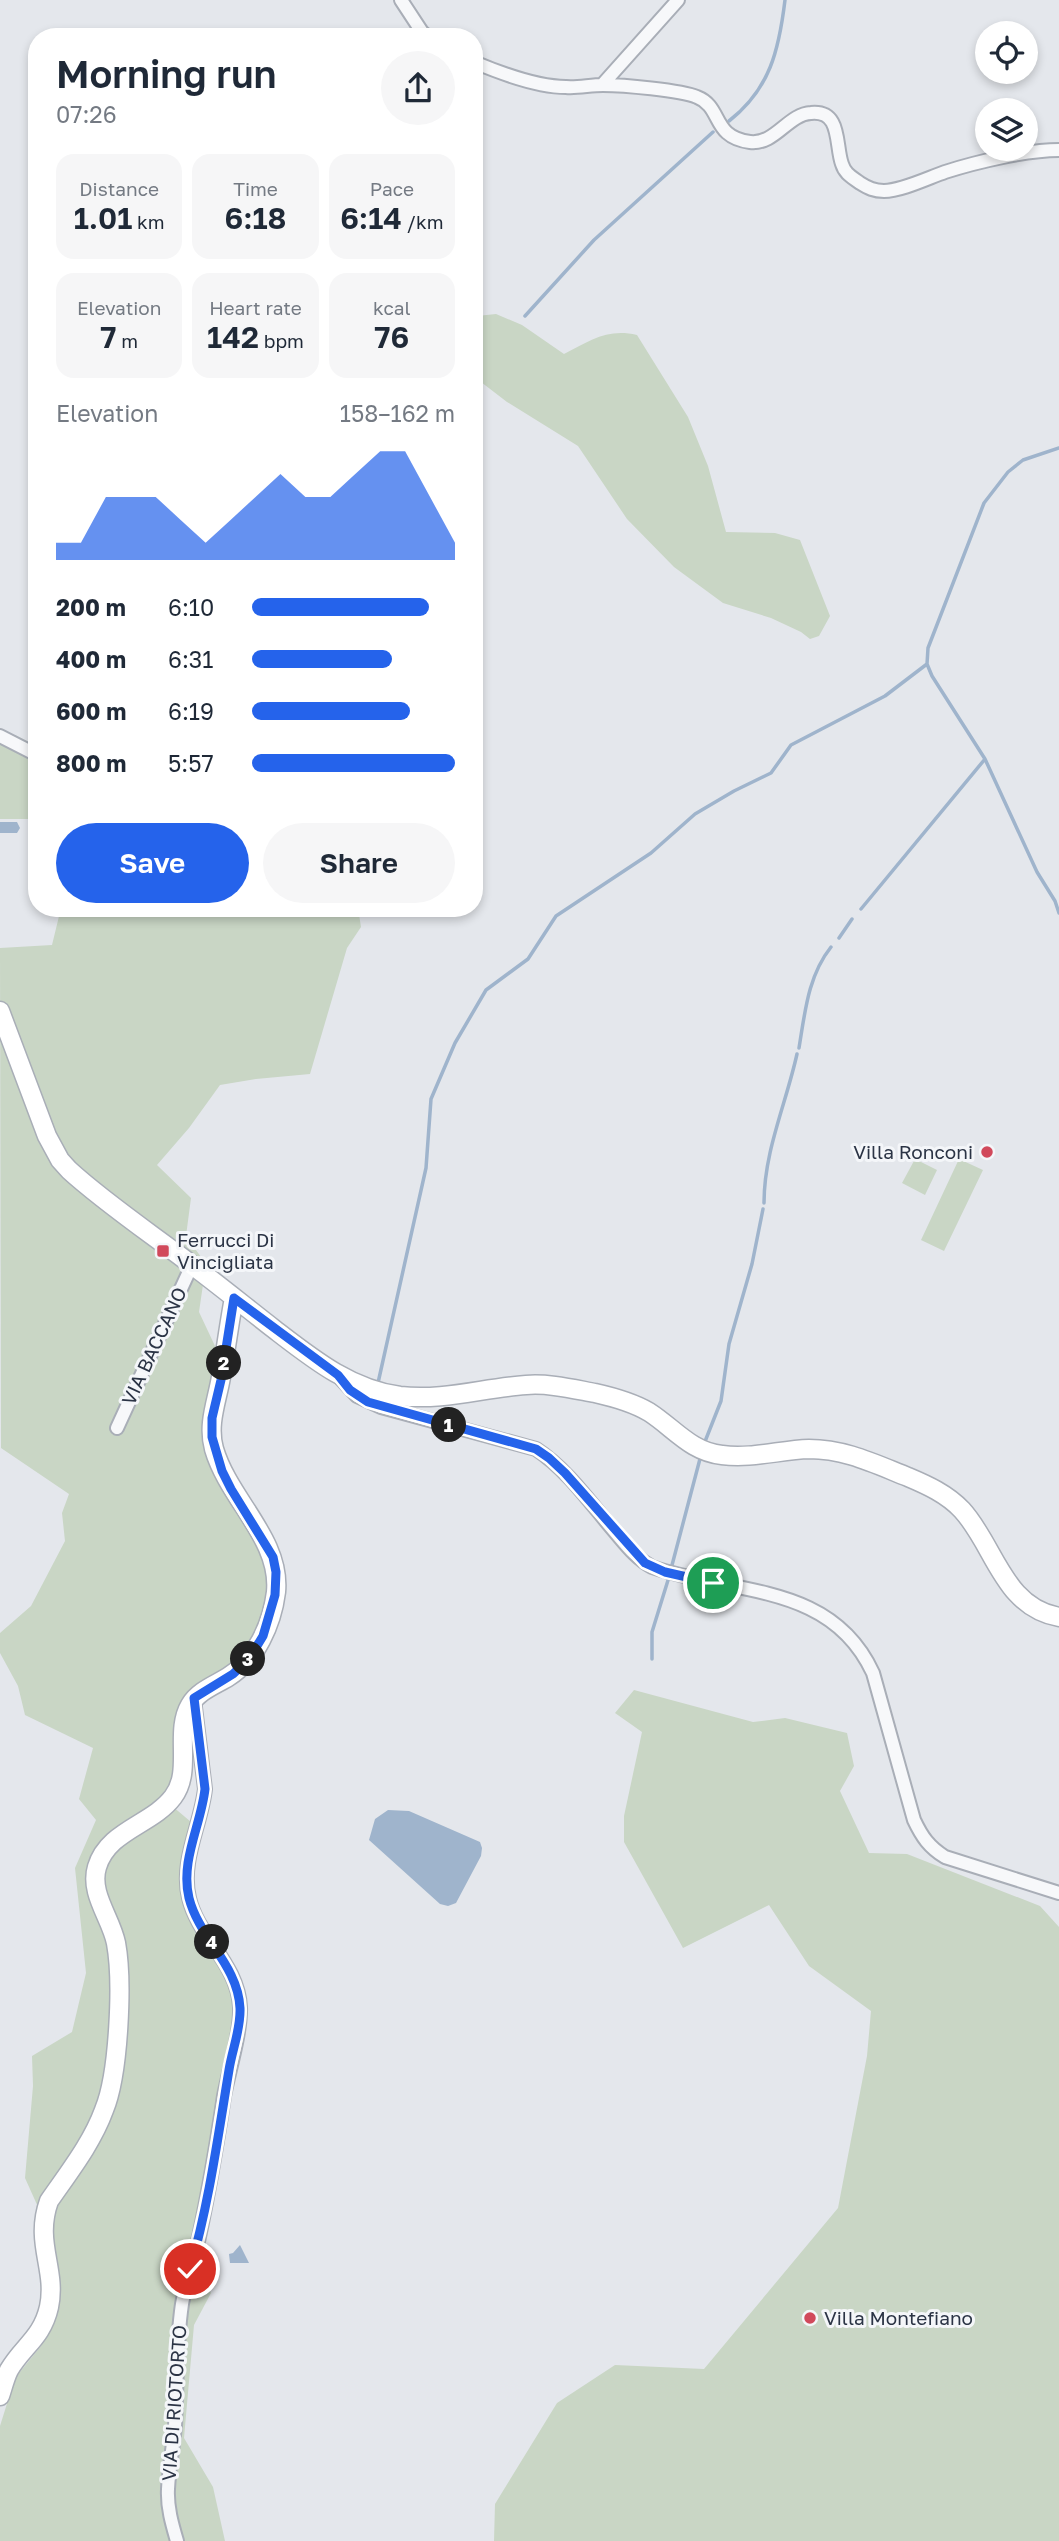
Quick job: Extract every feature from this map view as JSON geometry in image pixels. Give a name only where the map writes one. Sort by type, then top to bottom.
[{"type":"main road","points":[[0,1011],[47,1136],[60,1160],[76,1176],[338,1375],[379,1392],[419,1398],[445,1397],[528,1384],[597,1394],[620,1399],[648,1412],[683,1440],[703,1450],[737,1456],[807,1449],[841,1452],[931,1487],[962,1510],[1008,1585],[1019,1597],[1041,1612],[1059,1617]]},
{"type":"main road","points":[[0,2396],[10,2370],[41,2329],[50,2304],[50,2281],[42,2235],[49,2201],[104,2112],[112,2081],[119,1990],[118,1955],[111,1925],[97,1893],[97,1865],[112,1842],[161,1808],[177,1792],[181,1779],[185,1716],[194,1698],[233,1674],[249,1659],[263,1636],[275,1595],[276,1572],[273,1557],[231,1489],[218,1460],[212,1437],[212,1418],[234,1298]]},
{"type":"street","points":[[401,0],[419,28]]},
{"type":"street","points":[[602,85],[678,0]]},
{"type":"street","points":[[483,66],[563,88],[602,85],[677,92],[699,97],[711,107],[720,126],[731,138],[754,143],[766,139],[795,118],[811,113],[827,116],[835,124],[842,164],[847,174],[869,190],[886,191],[971,164],[1041,150],[1059,150]]},
{"type":"street","points":[[0,736],[28,750]]},
{"type":"street","name":"VIA BACCANO","points":[[117,1428],[192,1265]]},
{"type":"street","points":[[338,1375],[357,1396],[381,1407],[536,1449],[565,1473],[645,1563],[670,1573],[791,1600],[841,1627],[863,1652],[873,1673],[914,1820],[921,1836],[931,1848],[945,1857],[1059,1893]]},
{"type":"street","name":"VIA DI RIOTORTO","points":[[177,2541],[170,2514],[168,2487],[181,2315],[215,2154],[240,2007],[227,1965],[192,1910],[188,1896],[188,1858],[204,1804],[205,1789],[194,1698]]},
{"type":"green space","points":[[496,314],[522,325],[564,354],[591,340],[608,335],[637,335],[688,417],[708,466],[726,532],[775,533],[800,540],[830,616],[819,636],[810,639],[771,618],[723,603],[674,567],[627,519],[578,446],[507,402],[483,384],[483,315]]},
{"type":"green space","points":[[15,735],[28,742],[28,819],[0,819],[0,742]]},
{"type":"green space","points":[[59,917],[359,917],[361,927],[347,948],[310,1074],[220,1085],[189,1128],[157,1165],[191,1198],[186,1236],[206,1264],[199,1312],[215,1346],[210,1435],[268,1559],[268,1611],[241,1661],[196,1690],[175,1782],[165,1800],[191,1822],[182,1865],[182,1896],[231,1988],[234,2013],[189,2253],[211,2293],[194,2325],[184,2438],[213,2487],[225,2541],[0,2541],[0,2426],[15,2378],[41,2346],[56,2301],[52,2238],[25,2178],[33,2086],[32,2056],[72,2032],[86,1973],[75,1868],[96,1820],[79,1799],[93,1748],[25,1715],[18,1686],[0,1653],[0,1633],[31,1606],[65,1541],[62,1513],[69,1494],[1,1448],[0,948],[52,945]]},
{"type":"green space","points":[[915,1159],[937,1170],[925,1195],[902,1183]]},
{"type":"green space","points":[[959,1159],[983,1170],[944,1251],[921,1240]]},
{"type":"green space","points":[[634,1690],[753,1722],[785,1718],[847,1733],[854,1766],[840,1791],[869,1853],[907,1854],[1040,1906],[1059,1927],[1059,2541],[494,2541],[495,2504],[557,2403],[615,2365],[704,2369],[838,2208],[867,2056],[871,2011],[809,1966],[769,1905],[683,1948],[624,1842],[624,1816],[642,1732],[615,1713]]},
{"type":"water","points":[[0,822],[17,822],[20,828],[17,833],[0,833]]},
{"type":"water","points":[[388,1810],[409,1811],[480,1842],[481,1856],[456,1903],[448,1906],[440,1904],[369,1840],[375,1819]]},
{"type":"water","points":[[240,2245],[249,2263],[230,2263],[229,2254]]},
{"type":"waterway","points":[[729,121],[754,96],[770,67],[785,0]]},
{"type":"waterway","points":[[525,316],[594,240],[713,132]]},
{"type":"waterway","points":[[1059,448],[1023,460],[1008,472],[984,503],[928,648],[927,664],[985,759],[1059,913]]},
{"type":"waterway","points":[[378,1383],[426,1168],[431,1099],[455,1043],[486,990],[528,959],[556,916],[651,853],[695,814],[771,773],[791,745],[885,696],[927,664]]},
{"type":"waterway","points":[[861,909],[985,759]]},
{"type":"waterway","points":[[839,938],[852,919]]},
{"type":"waterway","points":[[799,1048],[812,982],[831,947]]},
{"type":"waterway","points":[[764,1203],[772,1146],[797,1054]]},
{"type":"waterway","points":[[704,1444],[721,1401],[729,1344],[752,1264],[763,1209]]},
{"type":"waterway","points":[[671,1569],[701,1455]]},
{"type":"waterway","points":[[652,1659],[652,1632],[669,1577]]},
{"type":"place","name":"Villa Ronconi","points":[[987,1152]]},
{"type":"place","name":"Ferrucci Di Vincigliata","points":[[163,1251]]},
{"type":"place","name":"Villa Montefiano","points":[[810,2318]]},
{"type":"route","points":[[190,2269],[215,2154],[240,2007],[227,1965],[192,1910],[188,1896],[188,1858],[204,1804],[205,1789],[194,1698],[233,1674],[249,1659],[270,1619],[276,1584],[273,1557],[231,1489],[222,1471],[212,1437],[212,1418],[234,1298],[338,1375],[350,1390],[368,1402],[536,1449],[565,1473],[645,1563],[665,1572],[713,1583]]}]
